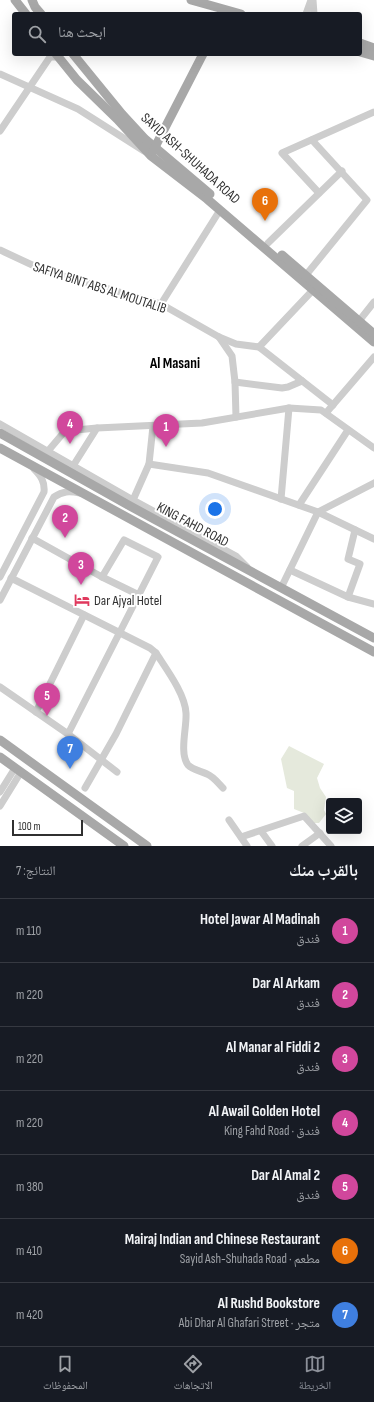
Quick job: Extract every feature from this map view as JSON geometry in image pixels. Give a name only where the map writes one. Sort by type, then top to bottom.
[{"type":"main road","points":[[15,0],[24,12]]},
{"type":"main road","points":[[22,0],[31,12]]},
{"type":"main road","points":[[32,0],[39,12]]},
{"type":"main road","points":[[191,0],[234,12]]},
{"type":"main road","points":[[362,44],[374,48]]},
{"type":"main road","points":[[362,53],[374,56]]},
{"type":"main road","name":"SAYID ASH-SHUHADA ROAD","points":[[61,56],[77,80],[117,119],[150,156],[220,210],[374,342]]},
{"type":"main road","name":"SAYID ASH-SHUHADA ROAD","points":[[75,56],[122,114],[145,139],[374,334]]},
{"type":"main road","points":[[150,156],[202,56]]},
{"type":"main road","name":"KING FAHD ROAD","points":[[0,433],[374,638]]},
{"type":"main road","name":"KING FAHD ROAD","points":[[0,448],[374,652]]},
{"type":"main road","points":[[0,740],[147,846]]},
{"type":"main road","points":[[0,757],[124,846]]},
{"type":"street","points":[[307,12],[312,0]]},
{"type":"street","points":[[312,0],[314,12]]},
{"type":"street","points":[[0,131],[50,57],[55,56]]},
{"type":"street","points":[[0,74],[78,109],[150,156]]},
{"type":"street","points":[[319,193],[282,153],[374,112]]},
{"type":"street","points":[[306,275],[367,200],[312,140]]},
{"type":"street","points":[[268,243],[342,171]]},
{"type":"street","points":[[161,304],[220,210]]},
{"type":"street","name":"SAFIYA BINT ABS AL MOUTALIB","points":[[0,250],[43,270],[161,304],[219,337],[236,344],[260,347]]},
{"type":"street","points":[[313,290],[260,347],[333,405]]},
{"type":"street","points":[[359,321],[374,302]]},
{"type":"street","points":[[219,337],[232,356],[235,382],[236,417]]},
{"type":"street","points":[[326,413],[374,357]]},
{"type":"street","points":[[235,382],[282,388],[302,381]]},
{"type":"street","points":[[281,499],[289,408]]},
{"type":"street","points":[[48,451],[65,431],[202,423],[289,408],[321,410],[374,448]]},
{"type":"street","points":[[0,424],[133,500],[236,556],[252,572]]},
{"type":"street","points":[[133,500],[149,464],[153,426]]},
{"type":"street","points":[[73,466],[97,428]]},
{"type":"street","points":[[299,505],[348,430]]},
{"type":"street","points":[[149,464],[208,472],[318,512],[374,539]]},
{"type":"street","points":[[0,577],[44,492],[44,483],[39,474],[30,465]]},
{"type":"street","points":[[281,588],[318,512],[374,483]]},
{"type":"street","points":[[0,600],[54,497],[60,492],[66,491],[82,493]]},
{"type":"street","points":[[348,597],[360,564],[348,559],[355,530]]},
{"type":"street","points":[[32,538],[102,577],[139,595]]},
{"type":"street","points":[[68,734],[158,557],[124,540],[102,577]]},
{"type":"street","points":[[290,570],[348,597],[374,604]]},
{"type":"street","points":[[11,578],[150,648],[156,653],[182,697],[185,705],[186,714],[184,748],[187,762],[189,766],[214,778],[223,788]]},
{"type":"street","points":[[36,712],[84,615]]},
{"type":"street","points":[[85,788],[102,760],[156,653]]},
{"type":"street","points":[[0,687],[68,734],[117,772]]},
{"type":"street","points":[[0,792],[18,770]]},
{"type":"street","points":[[0,806],[18,770]]},
{"type":"street","points":[[241,837],[304,816],[331,846]]},
{"type":"street","points":[[229,820],[247,846]]},
{"type":"street","points":[[261,831],[272,846]]},
{"type":"street","points":[[302,846],[320,833]]},
{"type":"shaded area","points":[[289,746],[324,764],[317,778],[320,788],[326,797],[324,810],[326,814],[319,823],[313,823],[304,813],[294,809],[294,791],[287,788],[281,759]]},
{"type":"place","name":"Mairaj Indian and Chinese Restaurant","points":[[265,221]]},
{"type":"place","name":"Al Awail Golden Hotel","points":[[70,444]]},
{"type":"place","name":"Hotel Jawar Al Madinah","points":[[166,447]]},
{"type":"place","name":"Dar Al Arkam","points":[[65,538]]},
{"type":"place","name":"Al Manar al Fiddi 2","points":[[81,585]]},
{"type":"place","name":"Dar Ajyal Hotel","points":[[82,600]]},
{"type":"place","name":"Dar Al Amal 2","points":[[47,716]]},
{"type":"place","name":"Al Rushd Bookstore","points":[[70,769]]},
{"type":"district","name":"Al Masani","points":[[175,363]]}]
